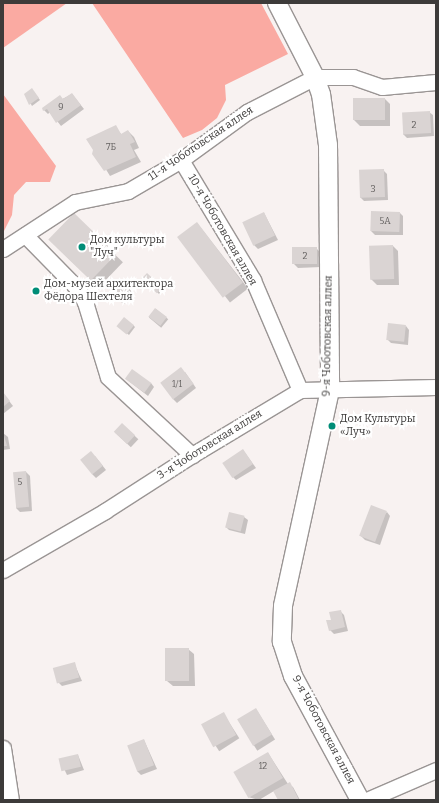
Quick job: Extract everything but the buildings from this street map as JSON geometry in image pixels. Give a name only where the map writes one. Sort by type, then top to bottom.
[{"type":"street","name":"9-я Чоботовская аллея","points":[[277,3],[315,78],[321,94],[328,145],[330,390],[283,606],[282,642],[293,676],[360,800]]},
{"type":"street","points":[[315,78],[353,77],[382,87],[436,82]]},
{"type":"street","name":"11-я Чоботовская аллея","points":[[3,249],[75,202],[128,191],[181,160],[247,112],[315,78]]},
{"type":"street","name":"10-я Чоботовская аллея","points":[[181,160],[253,280],[300,390]]},
{"type":"street","points":[[25,235],[78,288],[86,302],[108,377],[192,455]]},
{"type":"street","points":[[300,390],[436,387]]},
{"type":"street","name":"3-я Чоботовская аллея","points":[[3,570],[105,511],[192,455],[300,390]]},
{"type":"street","points":[[3,748],[11,800]]},
{"type":"street","points":[[367,800],[436,770]]},
{"type":"shaded area","points":[[3,3],[67,3],[3,48]]},
{"type":"shaded area","points":[[92,3],[261,3],[288,54],[225,85],[226,100],[217,118],[202,130],[183,138]]},
{"type":"shaded area","points":[[3,94],[56,166],[50,182],[26,182],[14,195],[12,215],[3,233]]},
{"type":"place","name":"Дом культуры \"Луч\"","points":[[82,247]]},
{"type":"place","name":"Дом-музей архитектора Фёдора Шехтеля","points":[[36,291]]},
{"type":"place","name":"Дом Культуры «Луч»","points":[[332,426]]}]
